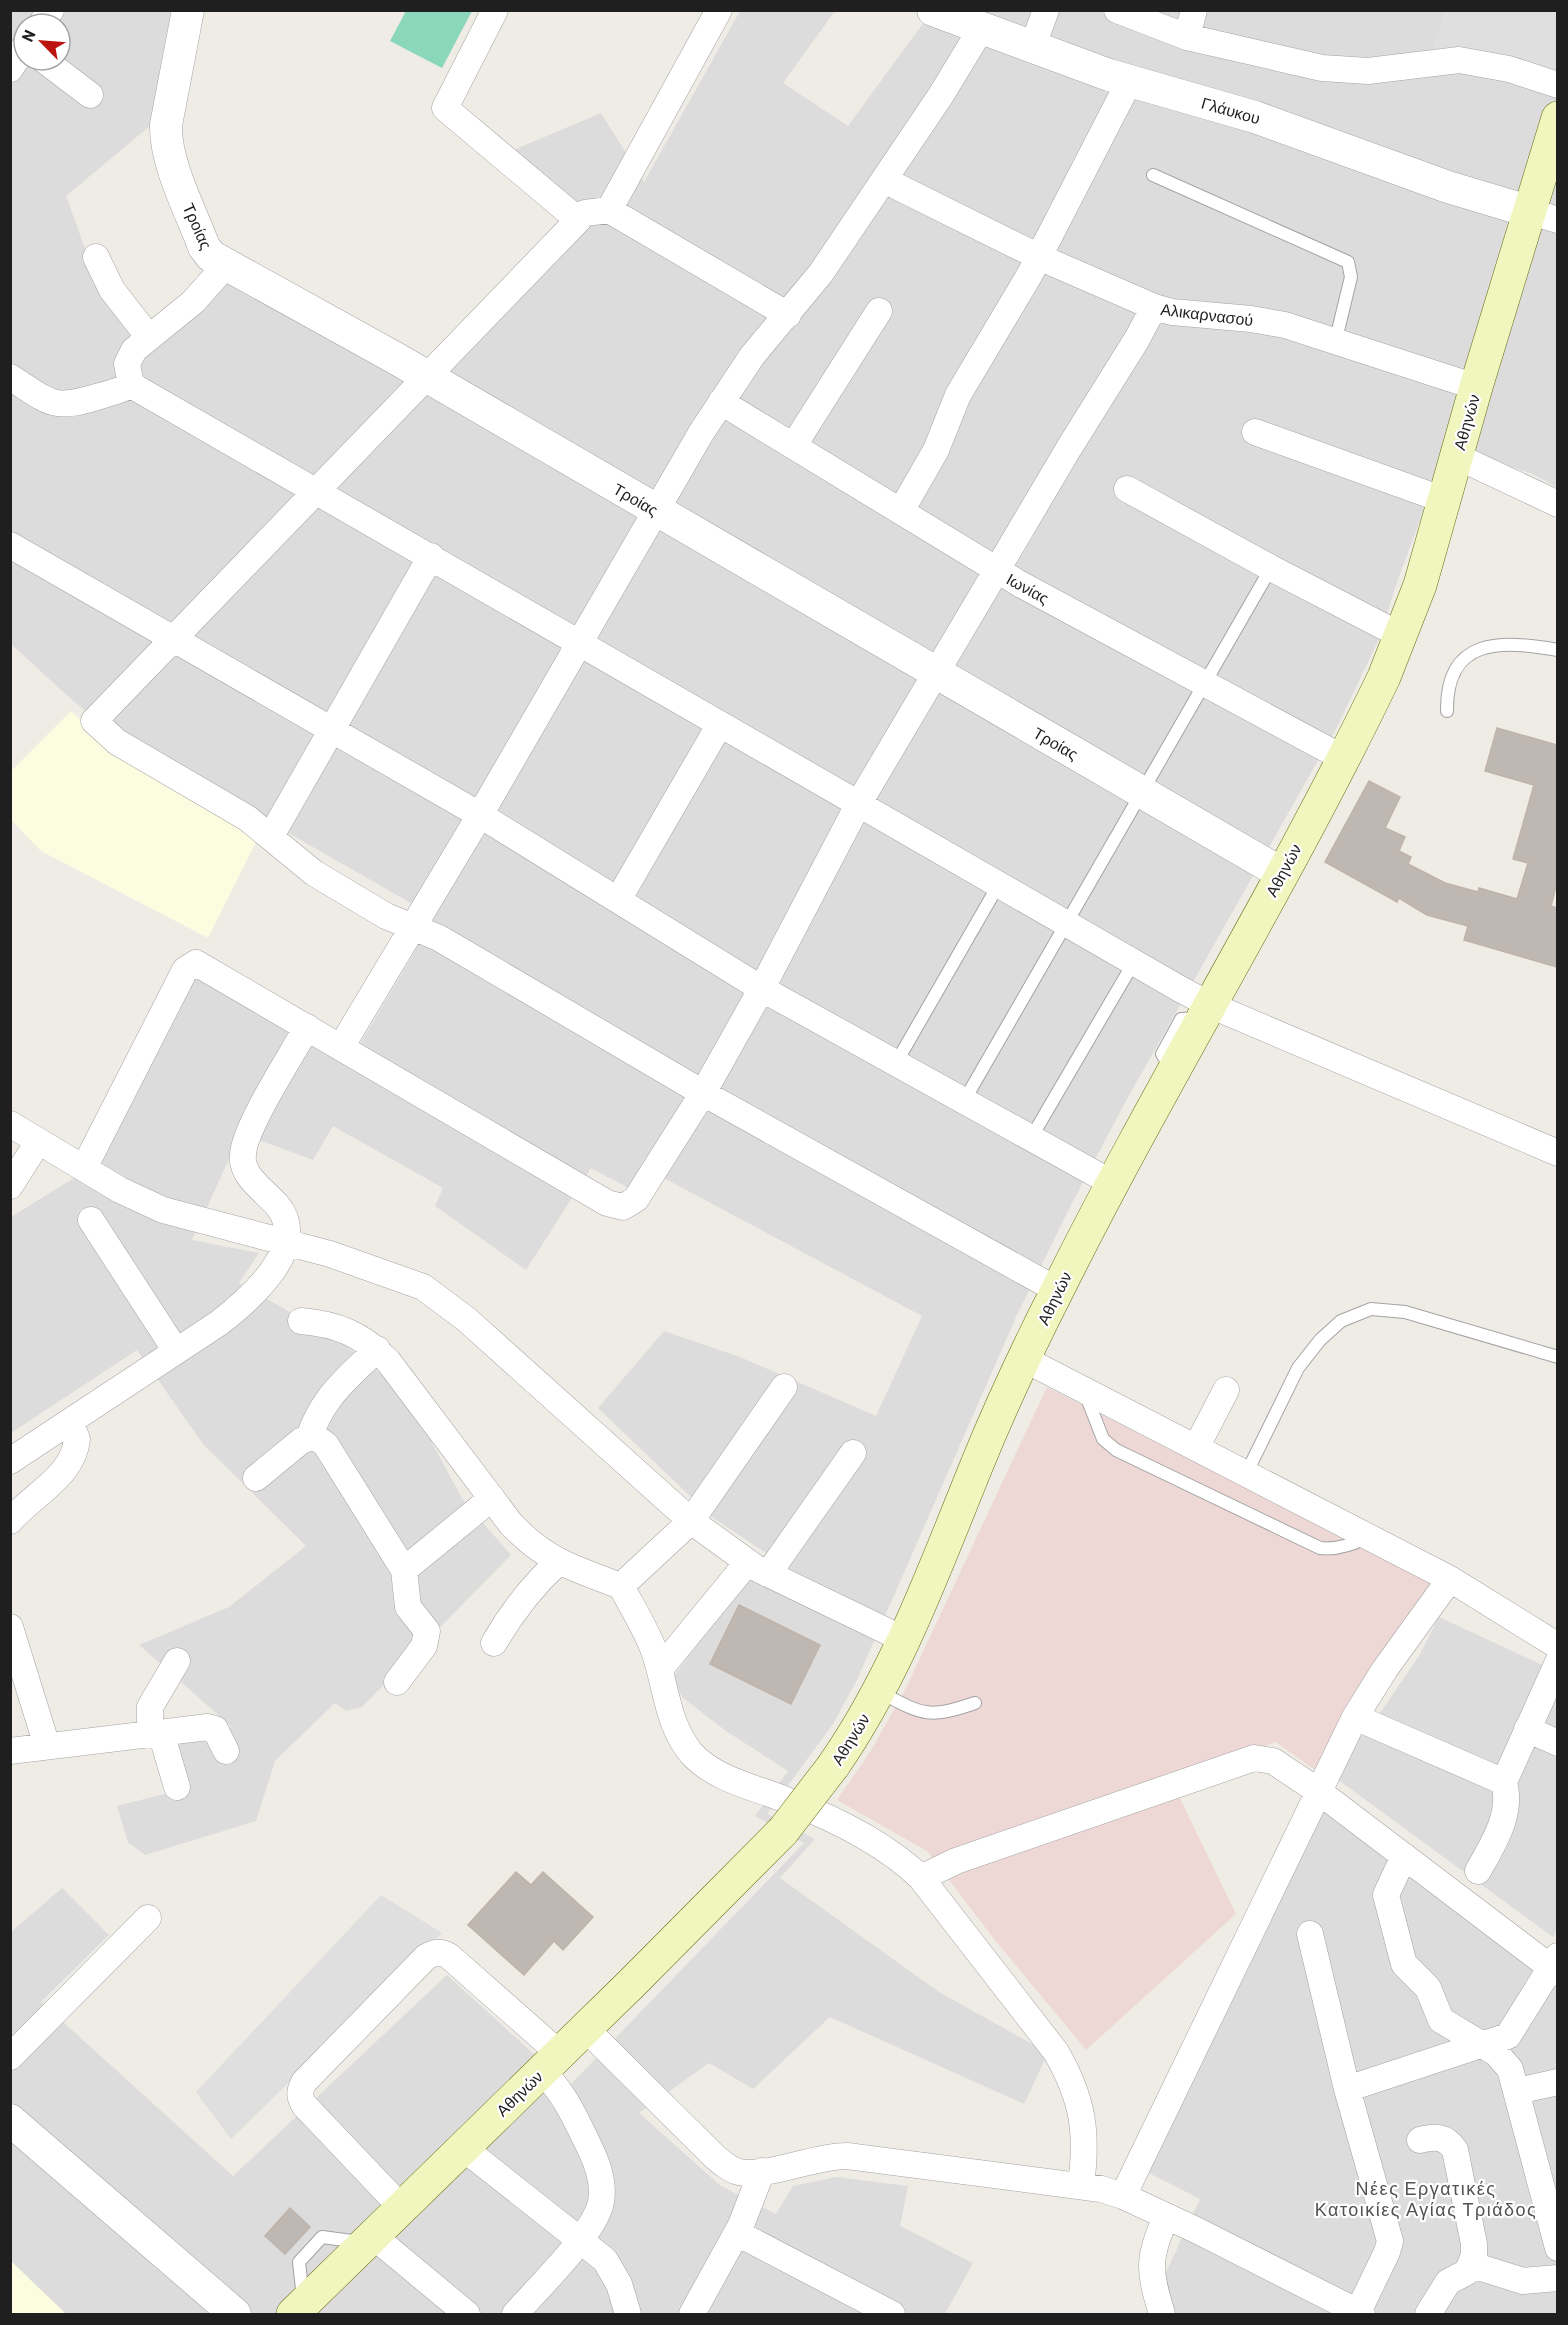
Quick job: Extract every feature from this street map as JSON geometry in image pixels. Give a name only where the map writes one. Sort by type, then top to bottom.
[{"type":"main road","name":"Αθηνών","points":[[298,2309],[462,2147],[586,2029],[783,1831],[833,1766],[878,1691],[903,1639],[1024,1359],[1057,1290],[1112,1183],[1207,1012],[1343,758],[1402,636],[1476,387],[1543,216],[1557,118]]},
{"type":"street","name":"Τροίας","points":[[188,10],[166,125],[166,139],[172,164],[204,247],[211,256],[426,376],[1281,873]]},
{"type":"street","points":[[495,10],[445,108],[577,219]]},
{"type":"street","points":[[609,210],[719,10]]},
{"type":"street","name":"Γλάυκου","points":[[933,10],[1129,82],[1255,117],[1448,187],[1543,216]]},
{"type":"street","points":[[1032,48],[1046,10]]},
{"type":"street","points":[[1117,10],[1187,37],[1334,70],[1378,70],[1459,60],[1509,69],[1557,85]]},
{"type":"street","points":[[1187,37],[1194,10]]},
{"type":"street","points":[[341,1047],[411,927],[480,816],[721,402],[752,356],[822,273],[941,95],[981,29]]},
{"type":"street","points":[[52,72],[90,95]]},
{"type":"street","points":[[901,511],[936,450],[958,395],[1040,257],[1129,82]]},
{"type":"street","name":"Αλικαρνασού","points":[[884,180],[1040,257],[1154,307],[1172,312],[1269,322],[1476,387]]},
{"type":"street","points":[[788,315],[609,210],[589,211],[577,219],[94,722],[117,742],[247,818],[314,873],[386,916],[439,938],[703,1093],[1057,1290]]},
{"type":"street","points":[[96,257],[112,290],[148,336]]},
{"type":"street","points":[[226,265],[193,302],[148,336],[129,359],[127,370],[131,385],[1134,962],[1207,1012],[1557,1153]]},
{"type":"street","points":[[84,1168],[185,970],[196,963],[607,1203],[623,1207],[636,1199],[703,1093],[762,988],[858,803],[1094,407],[1137,339],[1154,307]]},
{"type":"street","points":[[794,445],[879,311]]},
{"type":"street","points":[[10,377],[43,398],[63,405],[74,404],[131,385]]},
{"type":"street","name":"Ιωνίας","points":[[721,402],[997,570],[1203,684],[1343,758]]},
{"type":"street","points":[[1255,432],[1444,500]]},
{"type":"street","points":[[1456,456],[1557,504]]},
{"type":"street","points":[[1127,489],[1402,636]]},
{"type":"street","points":[[10,545],[480,816],[762,988],[1112,1183]]},
{"type":"street","points":[[271,836],[431,556]]},
{"type":"street","points":[[618,900],[720,724]]},
{"type":"street","points":[[10,1461],[219,1323],[250,1298],[288,1242],[287,1222],[279,1207],[247,1174],[242,1155],[248,1134],[307,1027]]},
{"type":"street","points":[[10,1124],[84,1168],[163,1210],[288,1242],[391,1274],[436,1296],[534,1379],[691,1521],[758,1568],[903,1639]]},
{"type":"street","points":[[10,1186],[38,1142]]},
{"type":"street","points":[[91,1220],[176,1351]]},
{"type":"street","points":[[301,1321],[326,1323],[348,1330],[377,1349],[407,1384],[492,1498],[531,1545],[558,1562],[621,1586],[652,1647],[660,1669],[672,1720],[687,1747],[699,1760],[722,1775],[785,1799],[846,1828],[901,1861],[921,1878],[1056,2052],[1070,2075],[1084,2124],[1085,2151],[1081,2185]]},
{"type":"street","points":[[309,1437],[320,1408],[377,1349]]},
{"type":"street","points":[[1024,1359],[1197,1446],[1450,1579],[1557,1646]]},
{"type":"street","points":[[621,1586],[691,1521],[784,1387]]},
{"type":"street","points":[[1197,1446],[1226,1390]]},
{"type":"street","points":[[10,1521],[55,1480],[68,1462],[77,1439],[70,1422]]},
{"type":"street","points":[[256,1478],[309,1437],[318,1438],[326,1445],[404,1570],[405,1599],[408,1607],[423,1624],[427,1639],[397,1682]]},
{"type":"street","points":[[660,1669],[758,1568],[853,1453]]},
{"type":"street","points":[[404,1570],[492,1498]]},
{"type":"street","points":[[494,1643],[531,1588],[558,1562]]},
{"type":"street","points":[[1123,2196],[1355,1717],[1385,1669],[1450,1579]]},
{"type":"street","points":[[10,1627],[47,1746]]},
{"type":"street","points":[[177,1661],[150,1707],[156,1733],[177,1786]]},
{"type":"street","points":[[1478,1871],[1501,1829],[1508,1796],[1504,1782],[1557,1662]]},
{"type":"street","points":[[1355,1717],[1504,1782]]},
{"type":"street","points":[[10,1751],[212,1727],[226,1751]]},
{"type":"street","points":[[1527,1729],[1557,1743]]},
{"type":"street","points":[[921,1878],[956,1861],[1254,1758],[1273,1761],[1318,1791],[1555,1966],[1512,2033],[1504,2038],[1347,2089]]},
{"type":"street","points":[[1404,1856],[1386,1895],[1404,1964],[1428,1988],[1441,2020],[1504,2061],[1518,2091],[1557,2248]]},
{"type":"street","points":[[10,2057],[148,1918]]},
{"type":"street","points":[[586,2029],[720,2161],[738,2172],[762,2171],[825,2157],[847,2156],[1081,2185],[1123,2196],[1359,2314],[1390,2241],[1347,2089],[1310,1934]]},
{"type":"street","points":[[401,2207],[304,2105],[300,2098],[300,2089],[304,2082],[426,1957],[442,1952],[449,1956],[551,2062],[598,2170],[601,2192],[599,2208],[579,2240],[515,2314]]},
{"type":"street","points":[[1518,2091],[1557,2082]]},
{"type":"street","points":[[10,2120],[235,2314]]},
{"type":"street","points":[[1420,2140],[1432,2137],[1443,2138],[1451,2142],[1455,2150],[1474,2244],[1472,2265],[1467,2272],[1443,2287],[1428,2314]]},
{"type":"street","points":[[462,2147],[609,2265],[619,2284],[628,2314]]},
{"type":"street","points":[[692,2314],[737,2233],[762,2171]]},
{"type":"street","points":[[1162,2314],[1150,2265],[1155,2243],[1166,2217]]},
{"type":"street","points":[[737,2233],[892,2314]]},
{"type":"street","points":[[368,2239],[467,2314]]},
{"type":"street","points":[[1472,2265],[1523,2281],[1557,2278]]},
{"type":"lane","points":[[1154,175],[1348,262],[1351,277],[1335,343]]},
{"type":"lane","points":[[964,1101],[1271,568]]},
{"type":"lane","points":[[1446,711],[1450,681],[1456,665],[1463,658],[1484,649],[1509,644],[1557,650]]},
{"type":"lane","points":[[896,1063],[999,884]]},
{"type":"lane","points":[[1030,1138],[1134,962]]},
{"type":"lane","points":[[1247,1472],[1298,1368],[1320,1340],[1341,1321],[1371,1309],[1405,1312],[1557,1357]]},
{"type":"lane","points":[[1083,1389],[1103,1439],[1116,1450],[1320,1548],[1332,1549],[1346,1546],[1369,1536]]},
{"type":"lane","points":[[878,1691],[914,1710],[928,1714],[942,1714],[975,1703]]},
{"type":"shaded area","points":[[11,11],[171,11],[151,125],[66,196],[99,287],[123,327],[149,353],[179,330],[231,280],[428,388],[591,222],[509,152],[601,113],[644,182],[740,11],[835,11],[783,83],[848,126],[932,11],[1557,11],[1557,487],[1530,473],[1448,445],[1397,582],[1379,639],[1338,725],[1127,1099],[1071,1205],[1017,1315],[856,1682],[833,1724],[767,1814],[815,1839],[780,1878],[939,1992],[1048,2053],[1024,2104],[830,2017],[753,2089],[709,2063],[639,2113],[721,2186],[776,2214],[793,2186],[836,2177],[908,2186],[900,2226],[973,2263],[945,2314],[66,2314],[10,2261],[11,1932],[62,1888],[109,1935],[41,2002],[233,2176],[447,1975],[569,2086],[804,1843],[755,1816],[788,1771],[726,1731],[682,1697],[673,1677],[766,1553],[712,1517],[598,1408],[664,1331],[740,1357],[876,1416],[922,1316],[645,1168],[632,1190],[591,1168],[526,1270],[435,1206],[443,1188],[333,1126],[313,1160],[241,1133],[192,1240],[259,1253],[239,1283],[341,1341],[406,1395],[463,1500],[511,1555],[362,1707],[346,1711],[335,1703],[275,1761],[256,1821],[145,1855],[128,1842],[117,1806],[184,1789],[171,1746],[232,1727],[139,1645],[229,1607],[306,1546],[203,1444],[137,1350],[11,1433],[11,1217],[103,1160],[199,971],[350,1061],[435,917],[109,730],[11,644]]},
{"type":"shaded area","points":[[1445,11],[1557,11],[1555,69],[1432,49]]},
{"type":"shaded area","points":[[71,711],[102,740],[258,838],[208,938],[41,851],[11,820],[11,771]]},
{"type":"shaded area","points":[[1047,1387],[1436,1585],[1318,1772],[1276,1742],[1171,1780],[1236,1914],[1086,2050],[994,1939],[927,1851],[837,1800],[870,1752],[904,1692]]},
{"type":"shaded area","points":[[1439,1617],[1557,1672],[1558,1927],[1553,1937],[1337,1779],[1357,1738],[1365,1735],[1419,1656]]},
{"type":"shaded area","points":[[1321,1802],[1557,1977],[1557,2314],[1172,2314],[1162,2281],[1200,2199],[1147,2172]]},
{"type":"shaded area","points":[[381,1895],[442,1933],[231,2139],[196,2092]]},
{"type":"shaded area","points":[[11,2261],[66,2314],[11,2314]]},
{"type":"green space","points":[[406,11],[472,11],[442,68],[390,41]]},
{"type":"building","points":[[1497,728],[1557,745],[1557,882],[1551,906],[1557,908],[1557,967],[1464,940],[1468,926],[1427,915],[1399,898],[1397,902],[1325,862],[1369,781],[1400,797],[1385,828],[1405,837],[1399,851],[1411,857],[1408,864],[1445,883],[1478,892],[1479,888],[1517,899],[1528,863],[1513,859],[1534,785],[1485,771]]},
{"type":"building","points":[[739,1605],[820,1645],[791,1704],[710,1664]]},
{"type":"building","points":[[516,1872],[531,1885],[543,1872],[593,1917],[563,1950],[554,1941],[524,1975],[468,1925]]},
{"type":"building","points":[[290,2208],[310,2227],[285,2254],[265,2236]]},
{"type":"district","name":"Νέες Εργατικές Κατοικίες Αγίας Τριάδος","points":[[1426,2198]]}]
